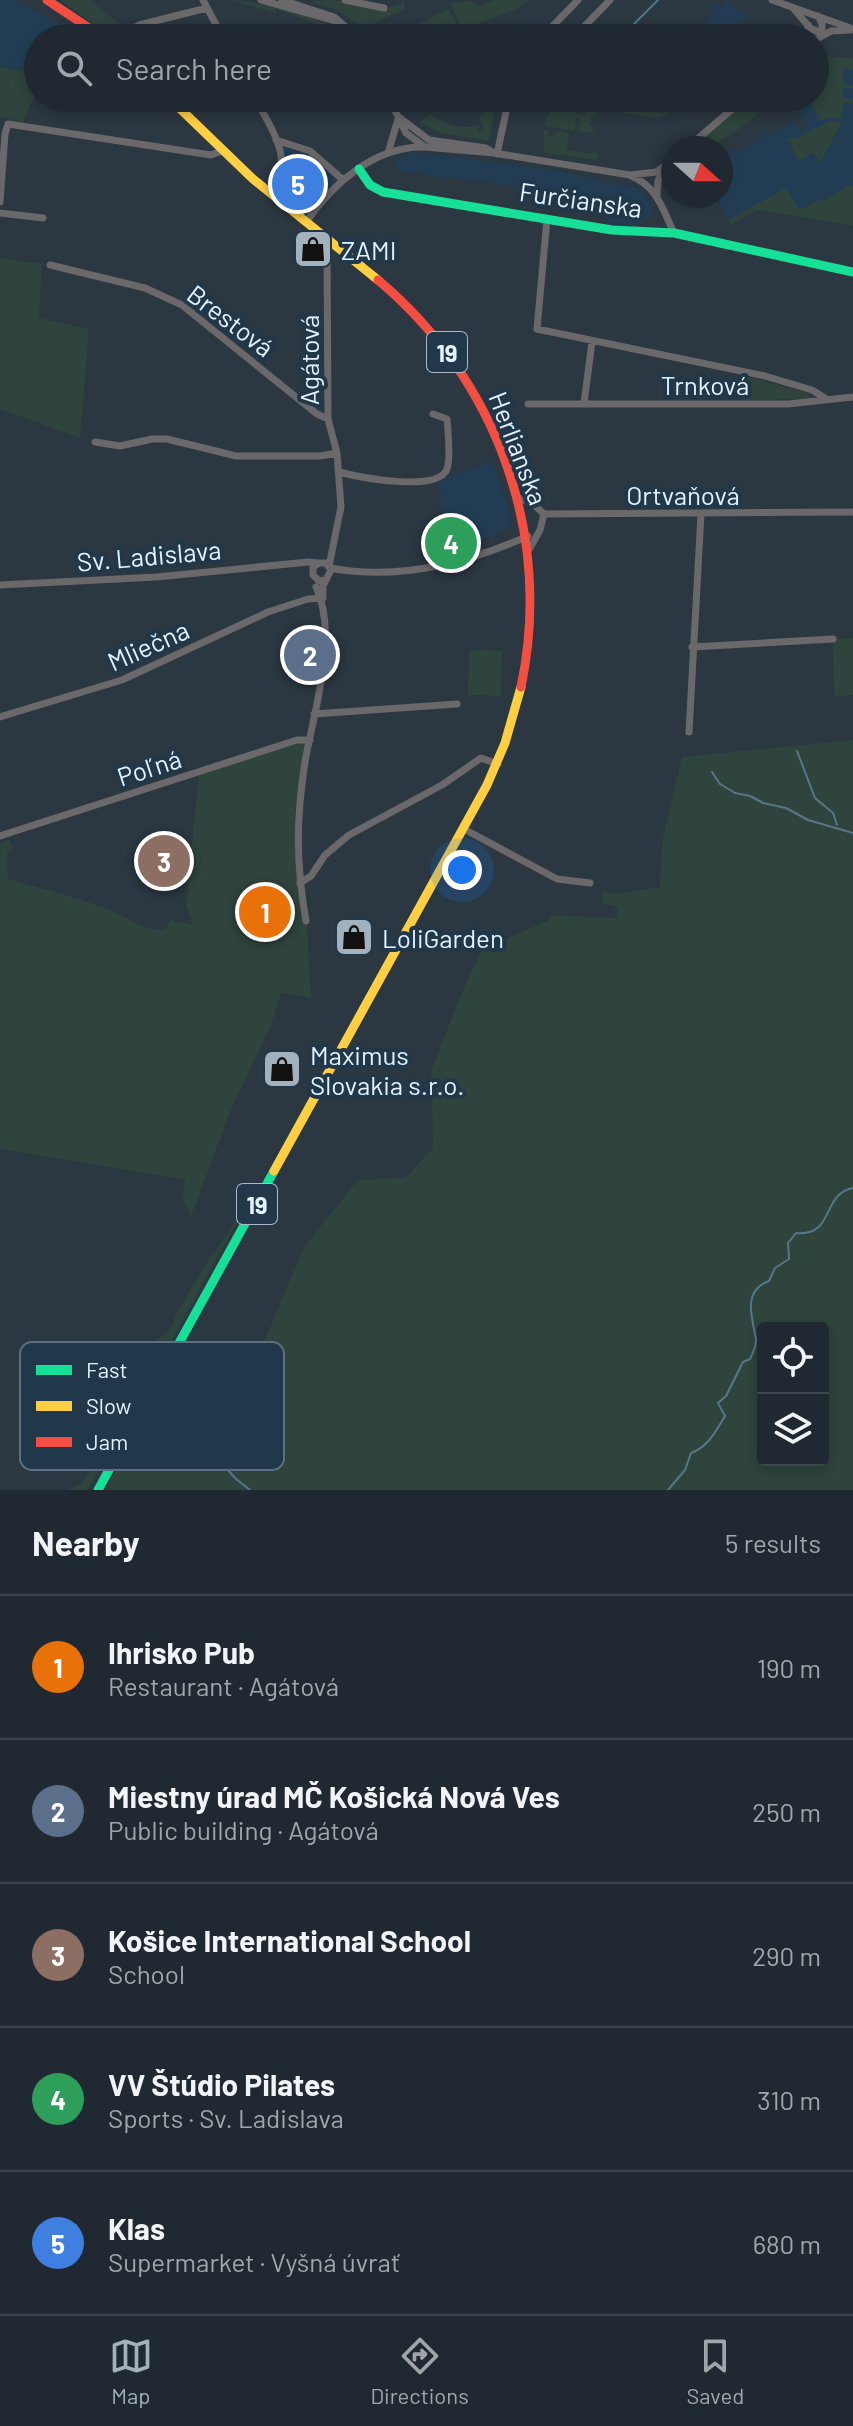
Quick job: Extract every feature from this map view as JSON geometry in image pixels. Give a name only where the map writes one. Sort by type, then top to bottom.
[{"type":"main road","points":[[47,0],[83,24]]},
{"type":"main road","name":"Herlianska","points":[[183,112],[222,151],[396,295],[444,347],[493,428],[519,498],[532,573],[528,656],[513,725],[498,764]]},
{"type":"main road","name":"Furčianska","points":[[359,169],[370,185],[383,192],[612,230],[674,233],[853,272]]},
{"type":"main road","name":"19","points":[[180,1342],[498,764]]},
{"type":"main road","name":"19","points":[[98,1490],[109,1470]]},
{"type":"street","points":[[261,0],[338,21]]},
{"type":"street","points":[[282,0],[306,4],[342,24]]},
{"type":"street","points":[[345,0],[384,8]]},
{"type":"street","points":[[555,24],[578,0]]},
{"type":"street","points":[[587,24],[610,0]]},
{"type":"street","points":[[772,0],[853,30]]},
{"type":"street","points":[[142,24],[205,4],[216,24]]},
{"type":"street","points":[[791,6],[807,24]]},
{"type":"street","points":[[818,16],[822,24]]},
{"type":"street","points":[[829,32],[853,30]]},
{"type":"street","points":[[262,112],[276,140],[281,167],[271,182]]},
{"type":"street","points":[[396,112],[409,136],[425,147]]},
{"type":"street","points":[[496,153],[506,112]]},
{"type":"street","points":[[701,136],[729,112]]},
{"type":"street","points":[[398,117],[433,141],[486,148],[496,153]]},
{"type":"street","points":[[388,153],[398,117]]},
{"type":"street","points":[[0,202],[8,124],[211,155],[222,151]]},
{"type":"street","points":[[399,150],[409,136],[408,126]]},
{"type":"street","points":[[393,141],[409,136],[424,137]]},
{"type":"street","points":[[276,140],[310,151],[342,179]]},
{"type":"street","points":[[306,222],[342,179],[399,150],[425,147],[496,153],[630,175],[661,169]]},
{"type":"street","points":[[657,172],[654,185],[657,196],[674,233]]},
{"type":"street","points":[[654,185],[657,172]]},
{"type":"street","points":[[630,175],[654,185]]},
{"type":"street","points":[[0,213],[43,218]]},
{"type":"street","name":"Trnková","points":[[547,219],[537,329],[765,376],[812,390],[825,398]]},
{"type":"street","name":"Agátová","points":[[323,598],[327,579],[325,565],[341,507],[337,453],[328,419],[327,247]]},
{"type":"street","name":"Brestová","points":[[50,265],[145,288],[182,305],[317,414],[328,419]]},
{"type":"street","points":[[584,403],[592,342]]},
{"type":"street","name":"Trnková","points":[[528,404],[788,404],[853,397]]},
{"type":"street","points":[[339,472],[408,482],[422,482],[443,474],[448,467],[447,419],[433,414]]},
{"type":"street","points":[[95,442],[120,446],[167,439],[236,456],[320,456],[337,453]]},
{"type":"street","points":[[519,498],[533,504],[544,514],[530,548]]},
{"type":"street","name":"Ortvaňová","points":[[544,514],[853,512]]},
{"type":"street","points":[[689,732],[701,514]]},
{"type":"street","points":[[301,564],[313,574],[327,579],[349,572],[384,573],[433,568],[528,536]]},
{"type":"street","name":"Sv. Ladislava","points":[[0,585],[157,577],[301,564],[325,565],[349,572]]},
{"type":"street","points":[[313,574],[325,565]]},
{"type":"street","points":[[306,921],[297,862],[299,819],[324,651],[323,598],[313,574]]},
{"type":"street","points":[[308,599],[316,587]]},
{"type":"street","name":"Mliečna","points":[[0,717],[122,680],[268,612],[308,599],[323,598]]},
{"type":"street","points":[[692,647],[833,639]]},
{"type":"street","points":[[314,714],[457,704]]},
{"type":"street","name":"Poľná","points":[[0,836],[297,740],[310,740]]},
{"type":"street","points":[[300,883],[311,876],[325,855],[349,835],[442,785],[481,758],[498,764]]},
{"type":"street","points":[[464,829],[557,879],[590,883]]},
{"type":"shaded area","points":[[0,0],[16,0],[59,24],[24,24],[24,71],[0,67]]},
{"type":"shaded area","points":[[727,0],[747,17],[740,24],[706,24],[714,14],[710,9],[715,4],[720,8]]},
{"type":"shaded area","points":[[844,70],[853,70],[853,226],[758,210],[731,224],[722,208],[733,208],[733,148],[735,153],[762,138],[760,134],[766,130],[769,135],[795,121],[801,131],[807,128],[799,112],[829,112],[829,84]]},
{"type":"shaded area","points":[[276,140],[297,145],[342,179],[306,222],[265,190],[280,170]]},
{"type":"shaded area","points":[[413,152],[555,170],[639,188],[652,208],[650,218],[642,217],[643,224],[608,225],[611,202],[589,199],[590,195],[398,171],[396,159]]},
{"type":"shaded area","points":[[493,461],[512,523],[508,528],[443,558],[440,480]]},
{"type":"green space","points":[[60,0],[90,0],[120,24],[93,24]]},
{"type":"green space","points":[[229,0],[258,3],[328,24],[317,24],[276,9],[276,13]]},
{"type":"green space","points":[[333,0],[384,9],[401,4],[403,0],[406,9],[372,24],[357,24],[339,11],[310,1]]},
{"type":"green space","points":[[493,0],[529,0],[513,11],[476,24],[460,24],[450,3],[472,1],[479,6]]},
{"type":"green space","points":[[449,9],[457,24],[418,24]]},
{"type":"green space","points":[[829,57],[853,58],[853,70],[844,70],[843,84],[853,85],[853,88],[843,88],[843,98],[853,99],[853,103],[843,103],[842,118],[828,117],[820,121],[815,112],[829,112]]},
{"type":"green space","points":[[0,67],[24,71],[24,112],[27,112],[23,122],[0,117]]},
{"type":"green space","points":[[485,112],[494,112],[489,141],[440,133],[419,122],[431,115],[454,126],[479,125],[479,132],[484,129],[479,117]]},
{"type":"green space","points":[[551,112],[582,115],[583,112],[597,112],[597,116],[591,117],[589,126],[593,127],[593,133],[578,131],[581,118],[576,117],[575,131],[546,126],[546,117]]},
{"type":"green space","points":[[619,112],[669,112],[657,118]]},
{"type":"green space","points":[[734,112],[759,112],[729,136],[706,136]]},
{"type":"green space","points":[[829,121],[842,122],[820,163],[813,153],[799,160],[787,138],[793,140]]},
{"type":"green space","points":[[544,130],[548,130],[547,136],[554,137],[555,131],[569,133],[566,150],[593,154],[594,149],[598,155],[596,160],[543,152]]},
{"type":"green space","points":[[853,186],[853,226],[758,210],[731,224],[728,220],[786,188],[799,210],[821,199],[823,201]]},
{"type":"green space","points":[[0,258],[42,264],[39,318],[89,329],[80,438],[0,409]]},
{"type":"green space","points":[[744,376],[809,393],[811,397],[744,400]]},
{"type":"green space","points":[[853,638],[853,695],[834,697],[833,639]]},
{"type":"green space","points":[[469,650],[502,651],[501,696],[468,695]]},
{"type":"green space","points":[[297,740],[310,740],[299,819],[300,883],[307,927],[311,998],[281,993],[271,1026],[232,1107],[191,1217],[183,1197],[185,1180],[0,1149],[0,843],[9,840],[13,847],[7,853],[8,879],[87,902],[151,929],[165,929],[171,920],[193,925],[186,905],[199,772]]},
{"type":"green space","points":[[853,740],[853,1490],[105,1490],[116,1470],[284,1470],[284,1342],[264,1342],[304,1247],[358,1180],[405,1178],[433,1148],[431,1071],[481,950],[549,920],[549,915],[617,918],[618,907],[602,903],[603,891],[618,894],[660,887],[662,842],[682,757]]},
{"type":"green space","points":[[249,1201],[170,1342],[156,1342],[173,1325],[175,1315]]},
{"type":"green space","points":[[90,1470],[99,1470],[88,1490],[67,1490],[82,1483]]},
{"type":"waterway","points":[[634,24],[658,0]]},
{"type":"waterway","points":[[797,751],[815,798],[833,813],[837,825]]},
{"type":"waterway","points":[[712,772],[720,784],[735,793],[853,833]]},
{"type":"waterway","points":[[668,1490],[685,1470],[691,1453],[707,1443],[725,1416],[718,1403],[726,1396],[743,1362],[750,1359],[756,1340],[751,1315],[755,1291],[769,1281],[775,1268],[789,1259],[788,1243],[796,1233],[817,1228],[836,1198],[853,1188]]},
{"type":"waterway","points":[[228,1470],[250,1490]]},
{"type":"traffic: fast","points":[[359,169],[370,185],[383,192],[612,230],[674,233],[853,272]]},
{"type":"traffic: fast","points":[[180,1342],[274,1171]]},
{"type":"traffic: fast","points":[[98,1490],[109,1470]]},
{"type":"traffic: slow","points":[[184,112],[253,179],[378,280]]},
{"type":"traffic: slow","points":[[274,1171],[487,785],[505,743],[521,687]]},
{"type":"traffic: jam","points":[[47,0],[83,24]]},
{"type":"traffic: jam","points":[[378,280],[420,320],[455,364],[484,412],[506,464],[521,517],[529,573],[529,630],[521,687]]},
{"type":"place","name":"Klas","points":[[298,184]]},
{"type":"place","name":"ZAMI","points":[[313,249]]},
{"type":"place","name":"VV Štúdio Pilates","points":[[451,543]]},
{"type":"place","name":"Miestny úrad MČ Košická Nová Ves","points":[[310,655]]},
{"type":"place","name":"Košice International School","points":[[164,861]]},
{"type":"place","name":"Ihrisko Pub","points":[[265,912]]},
{"type":"place","name":"LoliGarden","points":[[354,937]]},
{"type":"place","name":"Maximus Slovakia s.r.o.","points":[[282,1069]]}]
